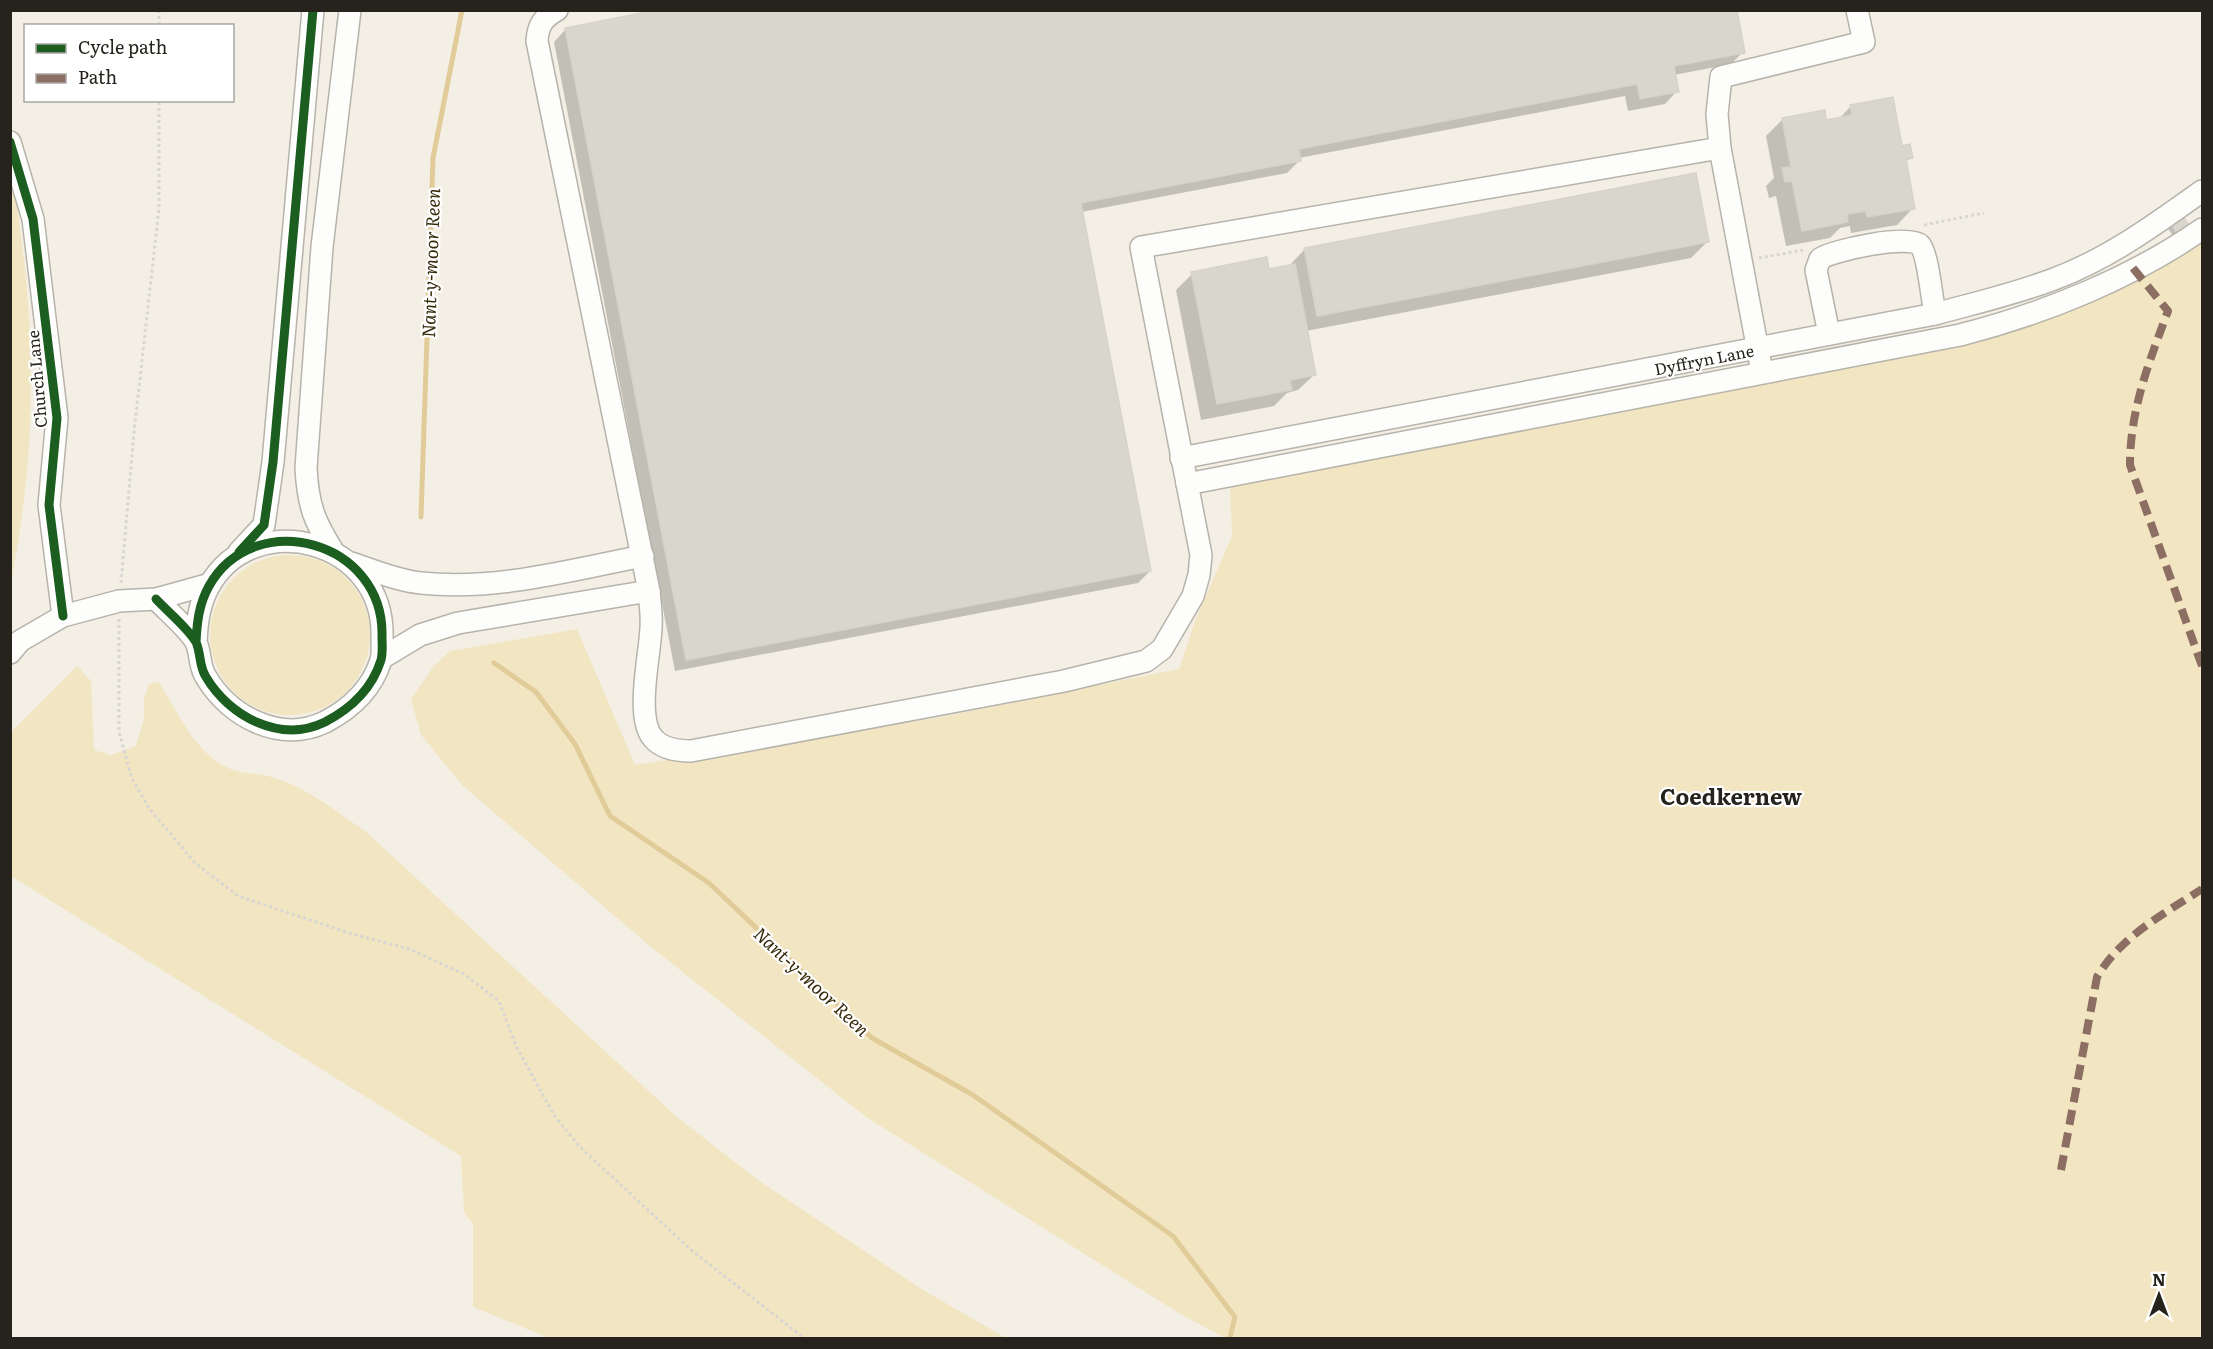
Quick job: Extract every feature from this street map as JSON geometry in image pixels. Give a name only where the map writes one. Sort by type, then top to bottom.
[{"type":"street","points":[[229,563],[252,549],[279,542],[307,543],[333,551],[351,563],[371,587],[383,617],[381,658],[368,688],[346,711],[317,726],[284,729],[251,722],[223,702],[204,675],[195,642],[198,612],[210,584],[229,563],[264,525],[273,462],[313,10]]},
{"type":"street","points":[[333,551],[313,515],[308,500],[306,468],[322,247],[350,10]]},
{"type":"street","points":[[557,10],[545,17],[538,28],[537,41],[649,591],[652,626],[644,707],[646,722],[652,737],[669,749],[691,751],[1064,681],[1146,661],[1162,649],[1193,596],[1199,575],[1201,555],[1141,247],[1720,148]]},
{"type":"street","points":[[1762,372],[1720,148],[1717,114],[1721,77],[1864,42],[1857,10]]},
{"type":"street","name":"Church Lane","points":[[10,142],[33,219],[57,418],[49,505],[63,616]]},
{"type":"street","name":"Dyffryn Lane","points":[[1181,458],[1935,314],[2055,279],[2119,248],[2202,191]]},
{"type":"street","name":"Dyffryn Lane","points":[[1187,484],[1994,327],[2080,295],[2182,243],[2202,229]]},
{"type":"street","points":[[1829,334],[1816,270],[1818,262],[1832,254],[1900,240],[1914,241],[1922,248],[1935,314]]},
{"type":"street","points":[[2119,248],[2133,268]]},
{"type":"street","points":[[351,563],[419,583],[454,585],[532,579],[643,556]]},
{"type":"street","points":[[10,653],[20,641],[63,616],[119,601],[156,599],[210,584]]},
{"type":"street","points":[[381,658],[420,635],[458,623],[649,591]]},
{"type":"street","points":[[156,599],[195,642]]},
{"type":"path","points":[[159,102],[159,208],[134,432],[119,601],[119,732],[132,780],[149,808],[195,863],[237,896],[349,933],[409,949],[464,974],[499,1001],[516,1046],[554,1116],[579,1146],[691,1250],[804,1338]]},
{"type":"shaded area","points":[[11,174],[25,269],[31,386],[24,503],[11,581]]},
{"type":"shaded area","points":[[2202,242],[2202,1338],[1225,1338],[1182,1315],[866,1117],[651,947],[462,785],[421,735],[411,699],[434,666],[450,651],[577,629],[635,765],[941,717],[1179,669],[1195,621],[1232,536],[1230,487],[2018,328],[2187,252]]},
{"type":"shaded area","points":[[290,555],[306,556],[321,561],[347,578],[364,604],[369,619],[369,651],[364,666],[347,692],[321,709],[306,714],[290,715],[274,714],[259,709],[233,692],[216,666],[211,651],[210,635],[211,619],[216,604],[233,578],[259,561],[274,556]]},
{"type":"shaded area","points":[[77,666],[91,681],[94,750],[111,755],[136,746],[144,718],[144,699],[149,684],[159,682],[196,742],[216,761],[240,772],[272,777],[301,789],[365,831],[678,1118],[761,1182],[923,1290],[1006,1338],[549,1338],[473,1307],[473,1224],[464,1212],[461,1156],[11,876],[11,732]]},
{"type":"building","points":[[657,10],[1737,10],[1745,53],[1674,66],[1679,92],[1640,99],[1637,84],[1299,149],[1301,161],[1081,203],[1151,571],[686,660],[565,28]]},
{"type":"building","points":[[1893,97],[1902,146],[1910,144],[1913,158],[1906,159],[1915,209],[1867,217],[1866,211],[1847,214],[1848,222],[1802,231],[1792,181],[1785,182],[1782,168],[1791,167],[1782,118],[1825,110],[1826,120],[1852,115],[1850,105]]},
{"type":"building","points":[[1696,173],[1709,242],[1317,316],[1304,248]]},
{"type":"building","points":[[2179,211],[2189,225],[2177,233],[2168,219]]},
{"type":"building","points":[[1267,257],[1269,269],[1295,264],[1316,375],[1290,380],[1292,390],[1217,404],[1191,272]]},
{"type":"waterway","name":"Nant-y-moor Reen","points":[[421,517],[433,158],[462,10]]},
{"type":"waterway","name":"Nant-y-moor Reen","points":[[494,663],[536,692],[575,744],[610,816],[709,883],[872,1038],[973,1095],[1173,1236],[1235,1317],[1230,1337]]},
{"type":"marked path","points":[[2133,268],[2168,311],[2137,406],[2130,465],[2202,666]]},
{"type":"marked path","points":[[2061,1170],[2097,977],[2118,949],[2144,927],[2202,889]]},
{"type":"cycle path","points":[[239,552],[264,525],[273,462],[313,10]]},
{"type":"cycle path","points":[[10,142],[33,219],[57,418],[49,505],[63,616]]},
{"type":"cycle path","points":[[156,599],[183,625],[196,642],[204,673],[216,691],[242,714],[274,728],[291,730],[308,728],[325,722],[344,710],[360,697],[372,680],[381,660],[382,651],[377,604],[363,577],[340,557],[314,545],[284,541],[255,547],[229,561],[209,586],[203,600],[199,613],[196,642]]},
{"type":"district","name":"Coedkernew","points":[[1731,795]]}]
